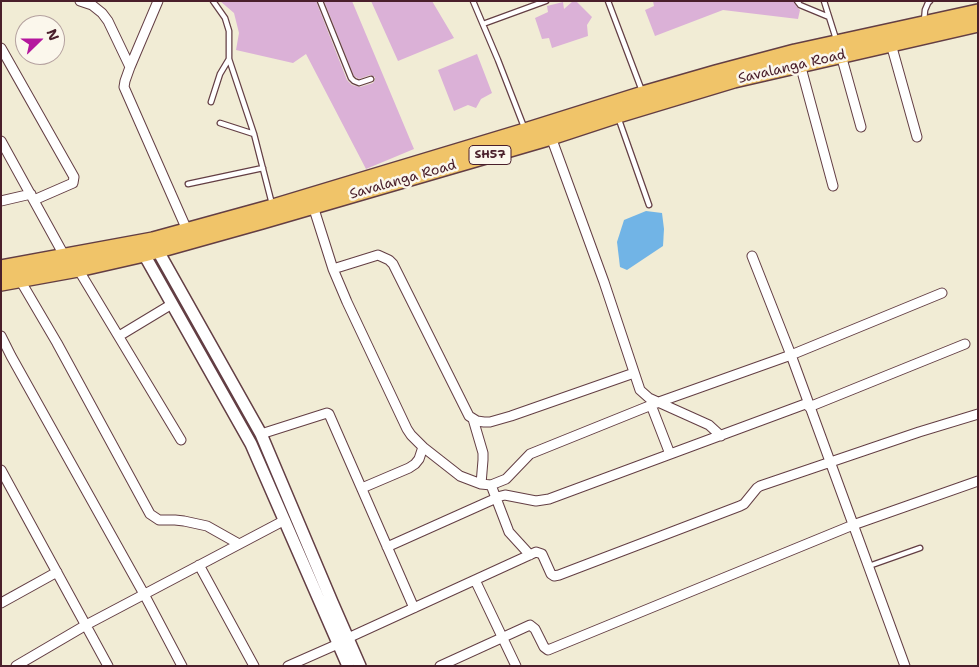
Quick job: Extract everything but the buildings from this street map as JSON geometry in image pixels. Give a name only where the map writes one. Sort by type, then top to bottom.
[{"type":"main road","name":"Savalanga Road","points":[[1,283],[78,269],[148,247],[274,212],[525,131],[645,100],[800,64],[839,49],[924,24],[978,12]]},
{"type":"main road","name":"Savalanga Road","points":[[1,268],[64,257],[148,247],[187,230],[313,206],[551,137],[618,115],[645,100],[795,52],[891,44],[978,24]]},
{"type":"street","points":[[80,1],[92,5],[102,13],[108,21],[130,67]]},
{"type":"street","points":[[158,1],[130,67],[124,87],[187,230]]},
{"type":"street","points":[[891,44],[917,137]]},
{"type":"street","points":[[1,48],[74,177],[73,183],[33,197],[1,201]]},
{"type":"street","points":[[839,49],[861,127]]},
{"type":"street","points":[[800,64],[833,186]]},
{"type":"street","points":[[551,137],[604,282],[640,390],[655,404],[709,426],[721,436]]},
{"type":"street","points":[[1,140],[4,150],[33,197],[64,257]]},
{"type":"street","points":[[313,206],[333,269],[347,302],[411,436],[422,447],[460,476],[481,484],[491,485],[506,479],[530,454],[655,404],[791,355],[942,293]]},
{"type":"street","points":[[148,247],[172,304],[252,444],[285,520],[343,641],[360,666]]},
{"type":"street","points":[[148,247],[262,434],[343,641],[348,666]]},
{"type":"street","points":[[333,269],[378,255],[394,264],[469,416],[473,419],[484,422],[511,416],[634,373]]},
{"type":"street","points":[[752,256],[791,355],[905,666]]},
{"type":"street","points":[[78,269],[182,440]]},
{"type":"street","points":[[20,280],[62,352],[150,514],[160,520],[184,521],[206,526],[238,544]]},
{"type":"street","points":[[119,336],[172,304]]},
{"type":"street","points":[[1,336],[182,666]]},
{"type":"street","points":[[387,547],[497,497],[505,495],[536,501],[548,499],[809,405],[965,344]]},
{"type":"street","points":[[655,404],[670,454]]},
{"type":"street","points":[[262,434],[327,413],[329,414],[414,608]]},
{"type":"street","points":[[288,666],[536,552],[542,554],[552,574],[559,576],[740,506],[760,486],[978,414]]},
{"type":"street","points":[[473,419],[483,453],[481,484]]},
{"type":"street","points":[[362,488],[415,464],[419,459],[422,447]]},
{"type":"street","points":[[1,470],[108,666]]},
{"type":"street","points":[[440,666],[530,625],[535,629],[544,647],[548,650],[852,525],[978,481]]},
{"type":"street","points":[[491,485],[497,497],[508,532],[530,555]]},
{"type":"street","points":[[16,666],[86,625],[285,520]]},
{"type":"street","points":[[199,565],[254,666]]},
{"type":"street","points":[[1,603],[56,572]]},
{"type":"street","points":[[475,580],[516,666]]},
{"type":"lane","points":[[213,1],[225,18],[229,31],[229,59],[254,134],[274,212]]},
{"type":"lane","points":[[320,1],[351,78],[358,83],[370,79]]},
{"type":"lane","points":[[473,1],[525,131]]},
{"type":"lane","points":[[482,24],[546,1]]},
{"type":"lane","points":[[608,1],[645,100]]},
{"type":"lane","points":[[797,1],[800,5],[829,17]]},
{"type":"lane","points":[[824,1],[839,49]]},
{"type":"lane","points":[[924,24],[925,10],[930,1]]},
{"type":"lane","points":[[211,102],[220,74],[229,59]]},
{"type":"lane","points":[[618,115],[649,205]]},
{"type":"lane","points":[[220,123],[254,134]]},
{"type":"lane","points":[[188,184],[263,168]]},
{"type":"lane","points":[[868,567],[920,548]]},
{"type":"water","points":[[646,211],[662,213],[664,229],[663,246],[627,270],[620,267],[617,242],[624,220]]}]
